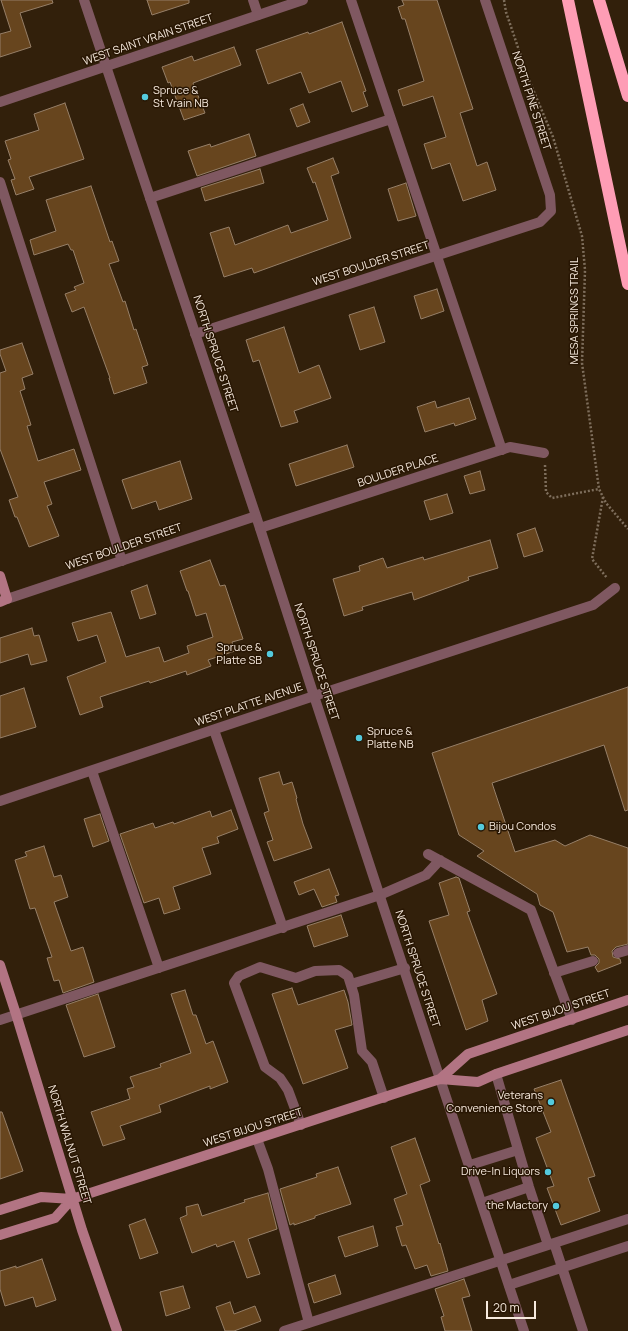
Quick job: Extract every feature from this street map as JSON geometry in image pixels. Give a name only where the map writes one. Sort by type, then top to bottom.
[{"type":"highway","points":[[568,0],[628,284]]},
{"type":"highway","points":[[599,0],[628,96]]},
{"type":"main road","points":[[0,576],[4,600]]},
{"type":"main road","name":"NORTH WALNUT STREET","points":[[0,965],[72,1199],[117,1331]]},
{"type":"main road","name":"WEST BIJOU STREET","points":[[0,1210],[41,1197],[72,1199],[384,1098],[440,1079],[468,1054],[628,1000]]},
{"type":"main road","name":"WEST BIJOU STREET","points":[[440,1079],[478,1082],[496,1074],[628,1030]]},
{"type":"main road","points":[[0,1235],[55,1218],[72,1199]]},
{"type":"street","name":"NORTH SPRUCE STREET","points":[[84,0],[260,528],[524,1331]]},
{"type":"street","points":[[253,0],[258,15]]},
{"type":"street","name":"WEST SAINT VRAIN STREET","points":[[0,102],[303,0]]},
{"type":"street","points":[[351,0],[502,450]]},
{"type":"street","name":"NORTH PINE STREET","points":[[485,0],[550,195],[551,211]]},
{"type":"street","points":[[150,198],[391,119]]},
{"type":"street","points":[[0,182],[122,560]]},
{"type":"street","name":"WEST BOULDER STREET","points":[[195,334],[540,222],[551,211]]},
{"type":"street","name":"BOULDER PLACE","points":[[260,528],[510,447],[544,453]]},
{"type":"street","name":"WEST BOULDER STREET","points":[[4,600],[256,516]]},
{"type":"street","name":"WEST PLATTE AVENUE","points":[[0,801],[593,605],[615,588]]},
{"type":"street","points":[[214,730],[283,928]]},
{"type":"street","points":[[92,771],[158,968]]},
{"type":"street","points":[[428,854],[531,910],[572,1020]]},
{"type":"street","points":[[0,1020],[380,895],[426,875],[440,860]]},
{"type":"street","points":[[554,973],[593,961]]},
{"type":"street","points":[[301,1125],[288,1090],[280,1078],[265,1067],[234,983],[238,976],[260,967],[296,978],[315,971],[339,970],[348,976],[354,995],[362,1051],[372,1062],[384,1098]]},
{"type":"street","points":[[351,984],[404,968]]},
{"type":"street","points":[[496,1074],[529,1187],[562,1268],[582,1331]]},
{"type":"street","points":[[257,1139],[268,1169],[309,1323]]},
{"type":"street","points":[[470,1165],[518,1150]]},
{"type":"street","points":[[482,1203],[529,1187]]},
{"type":"street","points":[[284,1331],[628,1218]]},
{"type":"street","points":[[509,1285],[628,1246]]},
{"type":"path","name":"MESA SPRINGS TRAIL","points":[[504,0],[506,12],[529,80],[553,136],[582,236],[585,270],[582,364],[599,489],[606,503],[628,529]]},
{"type":"path","points":[[544,453],[546,492],[552,498],[599,489]]},
{"type":"path","points":[[603,497],[592,559],[615,588]]},
{"type":"building","points":[[1,0],[52,0],[53,3],[20,13],[31,47],[0,57],[0,34],[11,31]]},
{"type":"building","points":[[147,0],[189,0],[189,3],[152,15]]},
{"type":"building","points":[[402,0],[437,0],[473,109],[460,113],[477,166],[487,162],[496,190],[463,201],[450,163],[432,169],[424,144],[446,137],[433,96],[403,106],[398,90],[424,81],[405,19],[402,19],[398,7],[404,5]]},
{"type":"building","points":[[342,22],[366,91],[363,92],[368,106],[352,112],[341,81],[309,93],[301,72],[268,84],[256,50]]},
{"type":"building","points":[[234,47],[241,65],[193,83],[205,113],[184,120],[170,82],[168,83],[162,67],[192,56],[194,61]]},
{"type":"building","points":[[65,103],[84,159],[29,177],[34,189],[16,195],[11,180],[15,179],[8,160],[11,159],[5,141],[39,130],[34,114]]},
{"type":"building","points":[[303,104],[310,122],[297,127],[290,109]]},
{"type":"building","points":[[249,134],[256,156],[197,176],[188,151],[210,144],[211,147]]},
{"type":"building","points":[[333,158],[339,173],[331,176],[351,238],[254,273],[252,268],[224,277],[210,233],[229,227],[235,245],[288,225],[291,233],[328,220],[315,182],[313,183],[307,168]]},
{"type":"building","points":[[260,169],[264,183],[205,201],[201,188]]},
{"type":"building","points":[[406,183],[416,216],[398,221],[388,189]]},
{"type":"building","points":[[91,186],[110,242],[112,241],[119,261],[109,264],[123,302],[125,301],[134,330],[136,329],[148,365],[142,367],[147,383],[114,394],[110,378],[84,307],[72,312],[65,294],[76,290],[74,287],[84,283],[73,250],[71,250],[68,244],[34,255],[30,240],[56,231],[46,200]]},
{"type":"building","points":[[437,289],[444,311],[421,319],[414,296]]},
{"type":"building","points":[[374,307],[385,342],[360,350],[349,315]]},
{"type":"building","points":[[284,327],[299,373],[319,365],[331,398],[294,411],[298,422],[281,427],[259,360],[253,362],[246,340]]},
{"type":"building","points":[[22,343],[33,374],[22,378],[25,389],[20,391],[31,425],[27,426],[38,461],[74,449],[81,470],[44,482],[52,504],[47,506],[59,536],[29,547],[9,500],[18,497],[0,449],[0,373],[6,371],[0,350]]},
{"type":"building","points":[[469,398],[476,419],[455,426],[454,423],[425,432],[417,407],[435,401],[437,408]]},
{"type":"building","points":[[347,445],[354,467],[296,486],[289,464]]},
{"type":"building","points":[[180,461],[192,499],[159,510],[156,501],[132,509],[122,480]]},
{"type":"building","points":[[480,471],[485,490],[470,494],[464,476]]},
{"type":"building","points":[[447,494],[453,513],[430,520],[424,501]]},
{"type":"building","points":[[535,528],[543,551],[524,557],[517,534]]},
{"type":"building","points":[[490,540],[498,568],[468,577],[469,580],[414,600],[412,592],[362,607],[363,610],[344,616],[333,579],[360,571],[359,566],[383,558],[387,568],[423,557],[424,560]]},
{"type":"building","points":[[210,560],[220,586],[225,585],[243,639],[232,642],[235,651],[208,660],[211,666],[187,675],[186,671],[100,697],[103,707],[80,715],[67,677],[106,662],[97,635],[78,641],[72,623],[111,612],[126,657],[159,647],[164,662],[189,653],[187,646],[213,637],[206,613],[196,616],[180,571]]},
{"type":"building","points":[[147,585],[156,614],[140,619],[131,591]]},
{"type":"building","points":[[32,628],[34,636],[39,635],[47,661],[31,665],[28,654],[0,663],[0,638]]},
{"type":"building","name":"Bijou Condos","points":[[628,687],[628,810],[625,811],[604,745],[492,783],[515,852],[555,840],[565,846],[590,835],[628,848],[628,944],[616,947],[612,951],[613,957],[620,959],[621,963],[598,972],[595,967],[599,963],[599,959],[595,955],[591,955],[588,947],[567,952],[553,912],[540,905],[537,894],[477,856],[484,851],[459,835],[432,753]]},
{"type":"building","points":[[24,688],[36,727],[0,738],[0,696]]},
{"type":"building","points":[[279,772],[283,785],[292,782],[303,824],[312,848],[274,861],[267,842],[273,840],[264,813],[269,811],[259,778]]},
{"type":"building","points":[[231,810],[238,829],[217,837],[219,843],[202,848],[211,874],[173,887],[180,909],[164,914],[159,898],[144,903],[120,834],[153,823],[155,828],[173,822],[174,824],[210,811],[212,817]]},
{"type":"building","points":[[100,814],[109,841],[93,847],[84,819]]},
{"type":"building","points":[[44,846],[54,877],[61,875],[68,897],[54,902],[71,951],[83,947],[94,982],[63,993],[59,980],[54,981],[47,958],[52,957],[35,908],[30,909],[15,860],[27,856],[25,852]]},
{"type":"building","points":[[329,869],[339,895],[335,896],[337,902],[322,907],[314,889],[299,895],[294,882]]},
{"type":"building","points":[[456,877],[459,878],[470,911],[467,912],[497,994],[482,1000],[488,1021],[466,1030],[429,921],[449,915],[439,883]]},
{"type":"building","points":[[341,915],[348,936],[314,947],[307,926]]},
{"type":"building","points":[[292,988],[298,1005],[344,990],[348,1002],[352,1025],[335,1030],[348,1068],[303,1084],[272,994]]},
{"type":"building","points":[[185,990],[193,1015],[196,1015],[206,1044],[213,1041],[228,1082],[210,1089],[210,1086],[159,1105],[161,1112],[120,1126],[125,1139],[103,1146],[91,1112],[130,1099],[127,1089],[134,1087],[130,1077],[161,1067],[160,1064],[191,1053],[171,994]]},
{"type":"building","points":[[98,994],[115,1047],[84,1057],[66,1005]]},
{"type":"building","points":[[561,1080],[595,1176],[588,1178],[600,1211],[561,1225],[547,1188],[554,1186],[536,1138],[551,1132],[534,1089]]},
{"type":"building","points":[[0,1112],[2,1112],[23,1171],[0,1179]]},
{"type":"building","points":[[415,1138],[430,1181],[420,1185],[448,1271],[431,1276],[427,1265],[415,1269],[406,1245],[402,1246],[396,1227],[403,1225],[394,1199],[407,1194],[391,1147]]},
{"type":"building","points":[[338,1167],[351,1204],[315,1216],[315,1218],[290,1225],[280,1189],[317,1177],[316,1174]]},
{"type":"building","points":[[268,1193],[277,1229],[248,1239],[260,1274],[247,1278],[234,1241],[217,1247],[216,1244],[192,1253],[180,1218],[187,1215],[186,1207],[198,1204],[202,1216],[245,1202],[244,1200]]},
{"type":"building","points":[[145,1219],[158,1253],[140,1259],[129,1225]]},
{"type":"building","points":[[373,1226],[378,1246],[345,1257],[338,1237]]},
{"type":"building","points":[[42,1259],[56,1300],[36,1307],[33,1297],[5,1306],[0,1289],[0,1271],[16,1266],[16,1268]]},
{"type":"building","points":[[335,1275],[341,1294],[314,1303],[308,1284]]},
{"type":"building","points":[[464,1279],[470,1296],[462,1298],[472,1331],[445,1331],[441,1317],[444,1316],[435,1289]]},
{"type":"building","points":[[183,1286],[190,1308],[166,1316],[160,1292]]},
{"type":"building","points":[[230,1302],[234,1314],[255,1306],[261,1321],[234,1331],[225,1331],[216,1307]]},
{"type":"place","name":"Spruce & St Vrain NB","points":[[145,97]]},
{"type":"place","name":"Spruce & Platte SB","points":[[270,654]]},
{"type":"place","name":"Spruce & Platte NB","points":[[359,738]]},
{"type":"place","name":"Bijou Condos","points":[[481,827]]},
{"type":"place","name":"Veterans Convenience Store","points":[[551,1102]]},
{"type":"place","name":"Drive-In Liquors","points":[[548,1172]]},
{"type":"place","name":"the Mactory","points":[[556,1206]]}]
